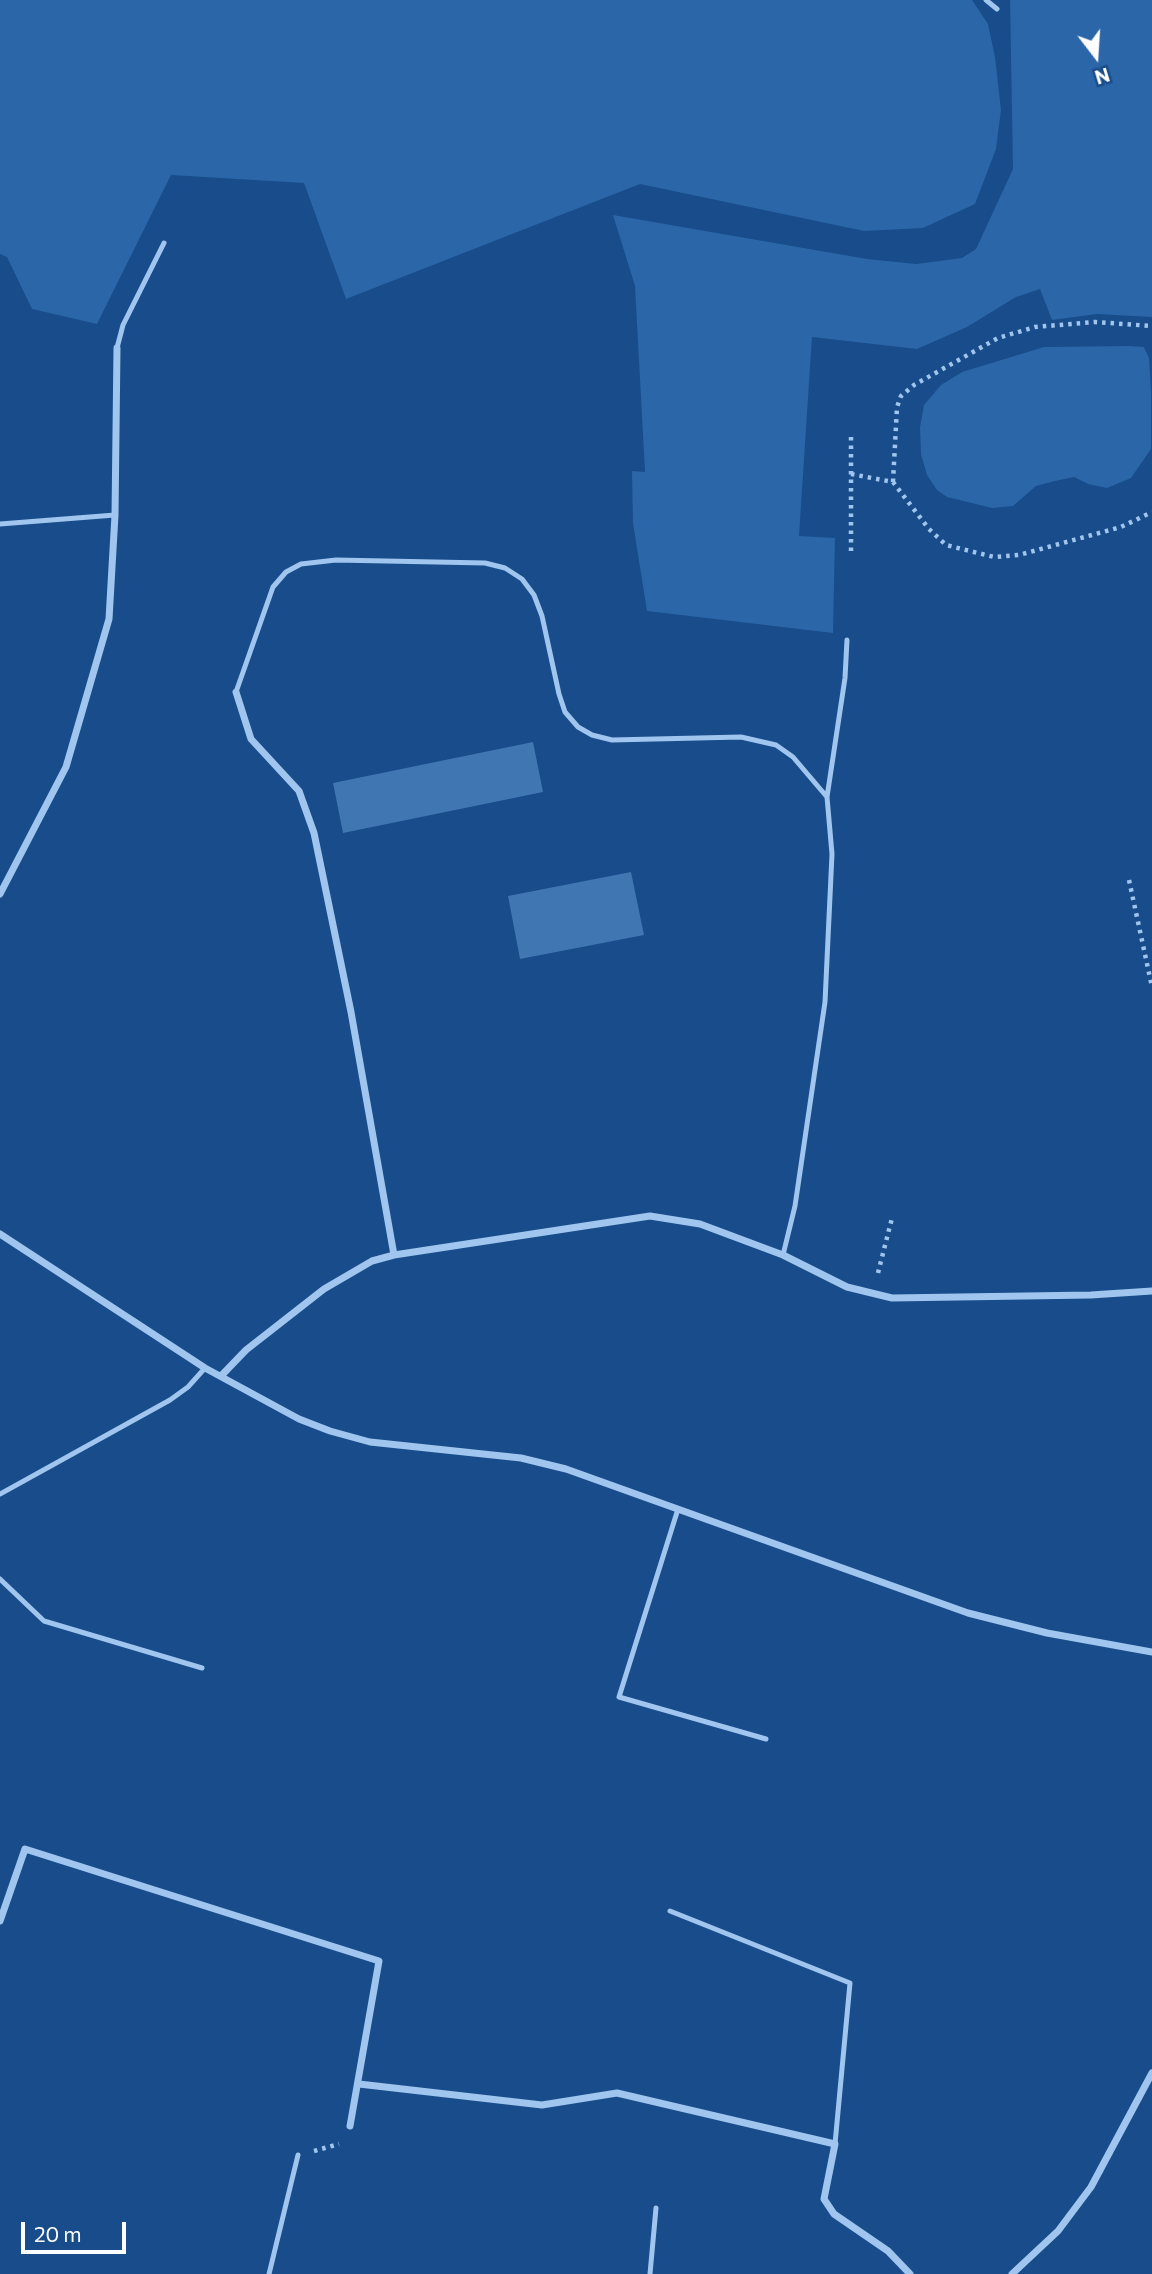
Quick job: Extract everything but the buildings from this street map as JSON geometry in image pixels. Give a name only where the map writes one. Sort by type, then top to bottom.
[{"type":"street","points":[[0,894],[66,767],[109,620],[115,514],[117,348]]},
{"type":"street","points":[[236,692],[251,739],[299,791],[314,833],[351,1012],[394,1255]]},
{"type":"street","points":[[221,1376],[246,1350],[324,1289],[372,1261],[394,1255],[650,1216],[700,1224],[783,1255],[847,1287],[906,1298],[1152,1291]]},
{"type":"street","points":[[0,1234],[205,1368],[299,1419],[370,1442],[521,1458],[566,1469],[968,1613],[1047,1633],[1152,1652]]},
{"type":"street","points":[[0,1921],[25,1849],[379,1961],[350,2126]]},
{"type":"street","points":[[1012,2274],[1058,2231],[1091,2187],[1152,2073]]},
{"type":"street","points":[[359,2084],[542,2105],[617,2093],[835,2144],[824,2199],[834,2214],[888,2251],[910,2274]]},
{"type":"lane","points":[[986,0],[997,9]]},
{"type":"lane","points":[[117,348],[124,325],[164,243]]},
{"type":"lane","points":[[0,524],[115,514]]},
{"type":"lane","points":[[236,692],[273,587],[286,572],[301,564],[337,560],[485,564],[505,568],[522,579],[534,595],[542,616],[565,712],[578,727],[592,736],[612,740],[741,737],[760,739],[793,757],[827,797]]},
{"type":"lane","points":[[783,1255],[795,1206],[824,1002],[832,854],[827,797],[845,678],[847,640]]},
{"type":"lane","points":[[0,1494],[170,1400],[188,1387],[205,1368]]},
{"type":"lane","points":[[678,1509],[619,1697],[766,1739]]},
{"type":"lane","points":[[0,1579],[44,1620],[202,1668]]},
{"type":"lane","points":[[670,1911],[850,1983],[835,2144]]},
{"type":"lane","points":[[269,2274],[298,2155]]},
{"type":"lane","points":[[650,2274],[656,2208]]},
{"type":"path","points":[[1152,326],[1095,323],[1035,327],[998,338],[914,385],[901,396],[897,407],[893,482],[929,530],[946,545],[994,557],[1018,555],[1121,527],[1152,512]]},
{"type":"path","points":[[851,437],[851,551]]},
{"type":"path","points":[[851,474],[893,482]]},
{"type":"path","points":[[1129,880],[1152,988]]},
{"type":"path","points":[[868,1292],[880,1269],[892,1218]]},
{"type":"path","points":[[298,2155],[339,2144],[346,2140],[350,2126]]},
{"type":"shaded area","points":[[0,0],[972,0],[988,24],[995,57],[1001,110],[996,149],[975,204],[923,228],[864,231],[640,184],[346,299],[304,183],[171,175],[97,324],[32,309],[7,257],[0,254]]},
{"type":"shaded area","points":[[1010,0],[1152,0],[1152,317],[1097,314],[1052,320],[1040,289],[1016,297],[967,327],[917,349],[812,337],[799,536],[835,538],[833,633],[647,611],[633,523],[632,471],[645,472],[635,286],[613,215],[867,259],[916,264],[962,258],[976,249],[1013,169]]},
{"type":"shaded area","points":[[1044,347],[1144,347],[1149,358],[1151,390],[1151,449],[1131,478],[1107,488],[1088,484],[1074,477],[1055,481],[1036,486],[1013,506],[992,508],[947,497],[937,490],[927,475],[921,454],[920,427],[924,405],[941,385],[962,372]]}]
